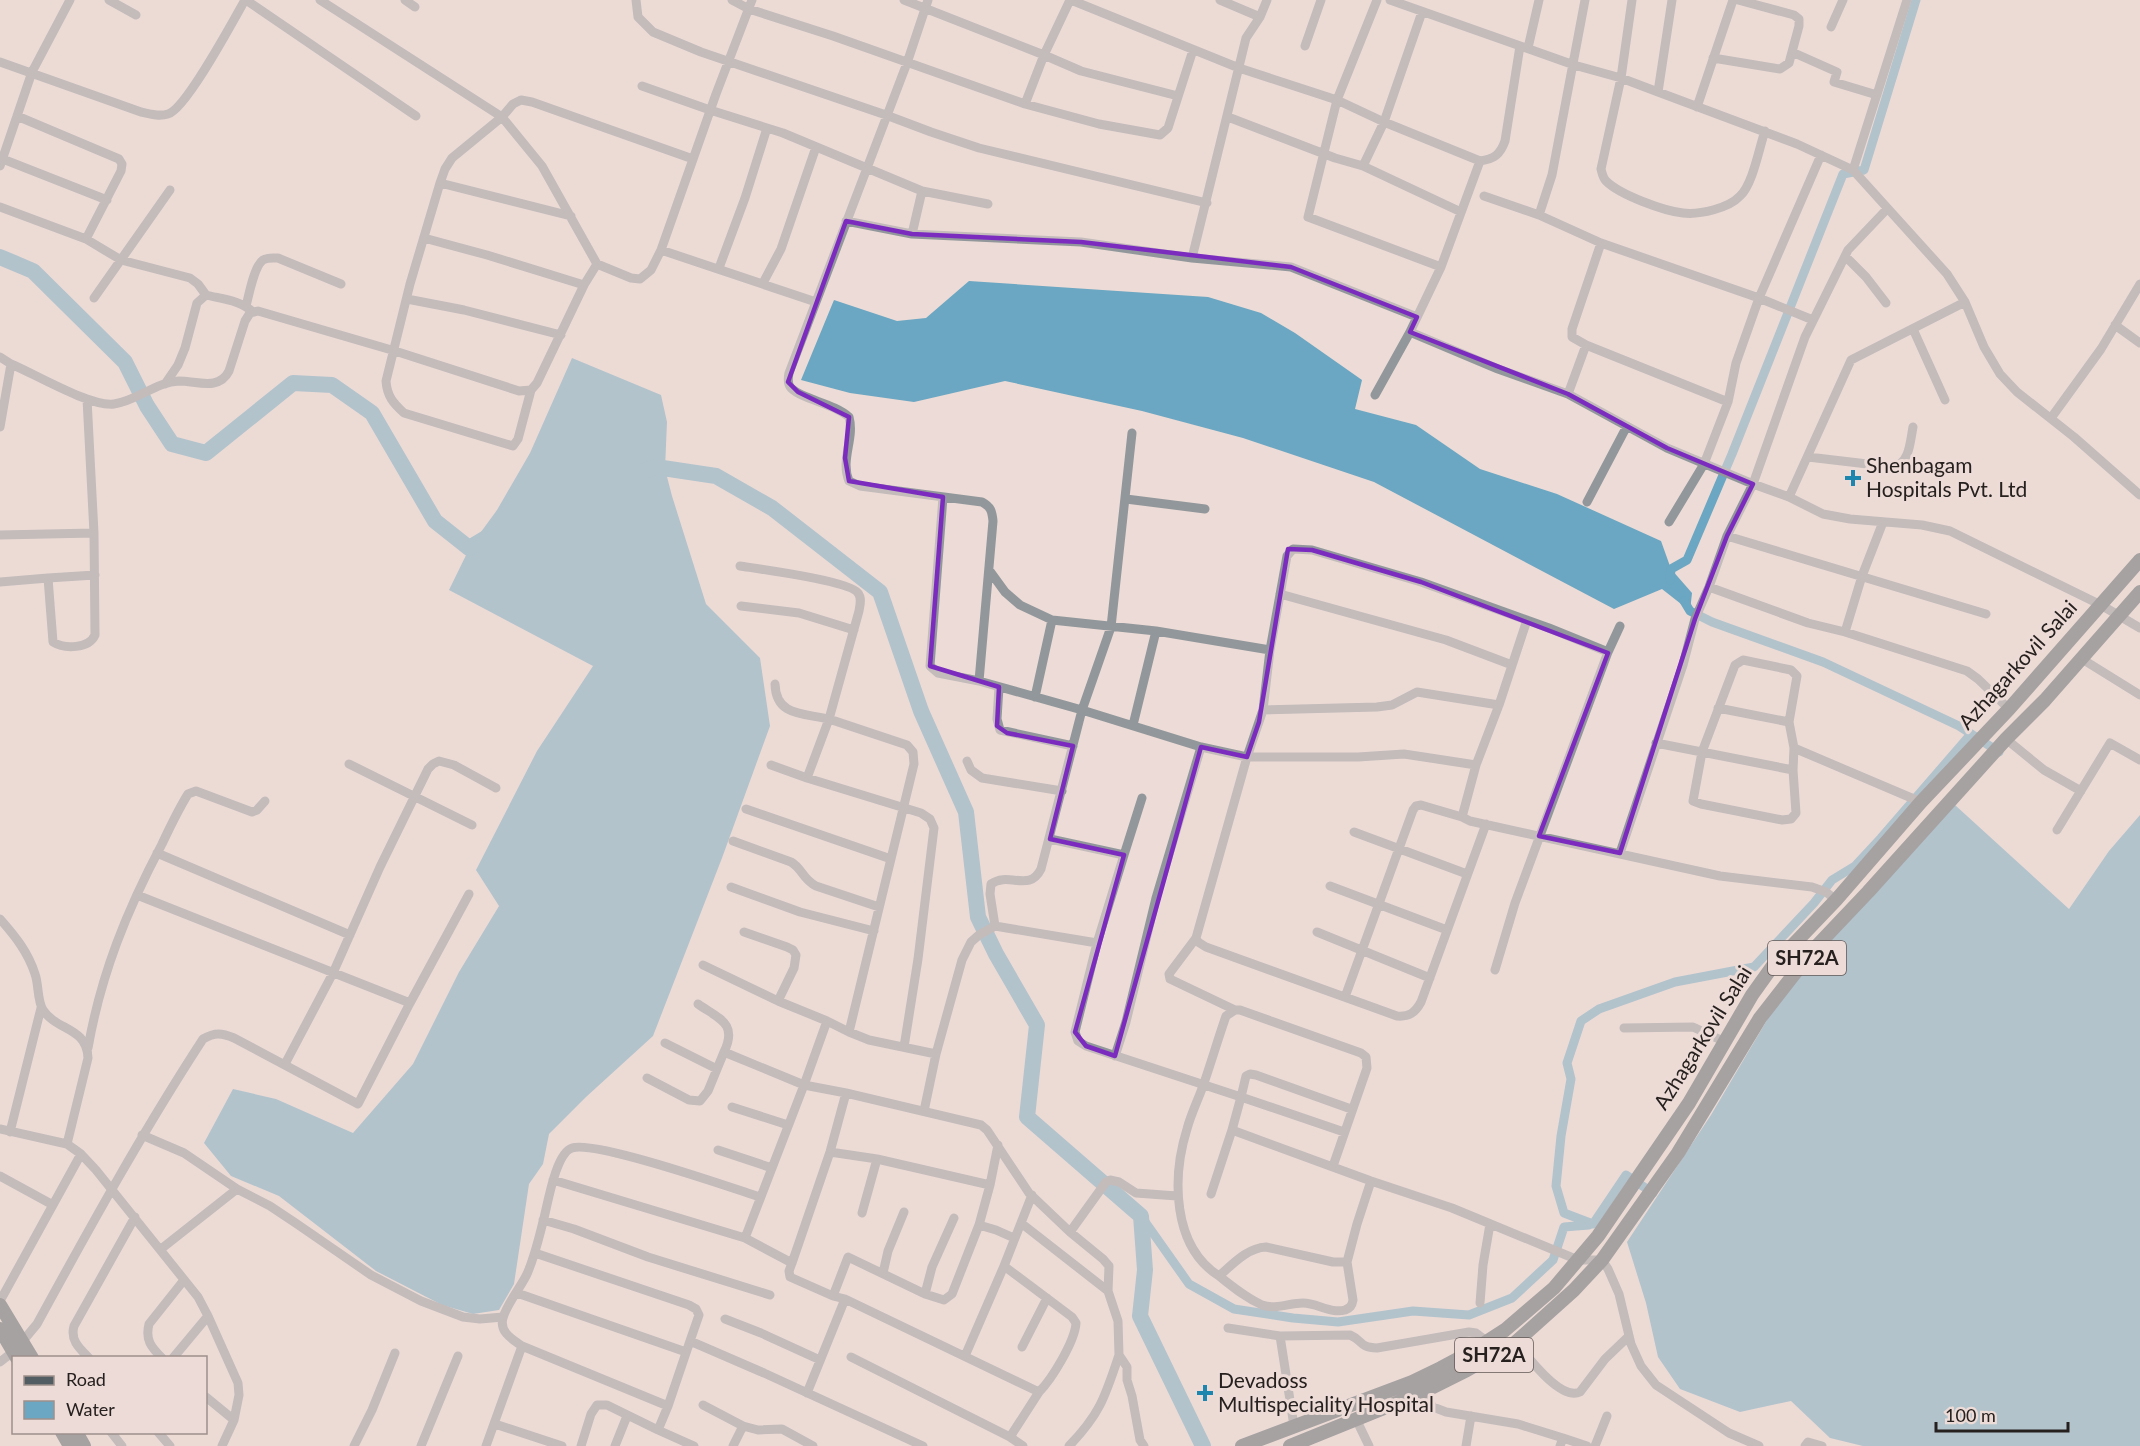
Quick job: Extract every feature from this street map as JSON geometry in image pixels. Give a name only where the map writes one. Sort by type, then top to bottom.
[{"type":"main road","name":"Azhagarkovil Salai","points":[[1242,1446],[1294,1426],[1417,1388],[1488,1342],[1527,1313],[1554,1288],[1598,1236],[1689,1103],[1723,1041],[1772,967],[1916,800],[2009,709],[2140,560]]},
{"type":"main road","name":"Azhagarkovil Salai","points":[[1290,1446],[1314,1441],[1417,1388],[1516,1342],[1575,1290],[1602,1260],[1678,1153],[1760,1018],[1807,958],[1999,746],[2103,637],[2140,592]]},
{"type":"main road","points":[[0,1303],[18,1350]]},
{"type":"main road","points":[[0,1329],[18,1350]]},
{"type":"street","points":[[70,0],[32,72],[1,161],[107,200]]},
{"type":"street","points":[[109,0],[136,15]]},
{"type":"street","points":[[0,62],[141,112],[158,116],[170,114],[180,107],[246,0],[416,116]]},
{"type":"street","points":[[320,0],[502,117],[542,166],[597,264],[631,278],[640,279],[651,270],[661,250],[750,5]]},
{"type":"street","points":[[405,0],[415,7]]},
{"type":"street","points":[[636,0],[638,17],[653,32],[728,62],[978,148],[1207,203]]},
{"type":"street","points":[[732,0],[1025,104],[1099,124],[1160,135],[1168,128],[1193,50]]},
{"type":"street","points":[[904,0],[926,4],[1080,71],[1178,96]]},
{"type":"street","points":[[1025,104],[1044,54],[1070,0],[1239,68],[1337,100],[1384,122],[1480,160],[1491,160],[1501,152],[1505,141],[1524,47],[1539,0]]},
{"type":"street","points":[[1220,0],[1260,17]]},
{"type":"street","points":[[1192,258],[1246,38],[1260,17],[1267,0]]},
{"type":"street","points":[[1305,46],[1321,0]]},
{"type":"street","points":[[1377,0],[1337,100],[1308,217],[1441,267]]},
{"type":"street","points":[[1390,0],[1574,65],[1622,78],[1765,131],[1854,172],[1934,258],[1965,302],[1984,347],[2000,374],[2017,392],[2051,418],[2140,495]]},
{"type":"street","points":[[1539,215],[1552,175],[1585,0]]},
{"type":"street","points":[[1632,0],[1622,78],[1601,169],[1606,181],[1629,195],[1660,208],[1684,213],[1700,212],[1733,202],[1742,195],[1747,187],[1765,131]]},
{"type":"street","points":[[1658,92],[1672,0]]},
{"type":"street","points":[[1697,107],[1733,0]]},
{"type":"street","points":[[1713,58],[1780,69],[1789,63],[1799,26],[1798,19],[1794,15],[1738,0]]},
{"type":"street","points":[[1831,27],[1843,0]]},
{"type":"street","points":[[1854,172],[1907,0]]},
{"type":"street","points":[[926,4],[907,63],[846,221],[788,382],[790,387],[798,392],[833,407],[849,417],[850,427],[845,458],[849,481],[860,486],[982,502],[989,506],[993,521],[979,681]]},
{"type":"street","points":[[1363,166],[1384,122],[1422,12]]},
{"type":"street","points":[[1792,52],[1837,72],[1834,82],[1877,95]]},
{"type":"street","points":[[642,86],[767,128],[867,166],[922,191],[988,204]]},
{"type":"street","points":[[597,264],[584,285],[537,383],[531,390],[518,439],[513,446],[502,445],[404,413],[392,403],[386,381],[406,298],[445,169],[452,158],[502,117],[513,104],[521,100],[532,102],[693,159]]},
{"type":"street","points":[[17,116],[119,159],[122,164],[121,171],[86,239]]},
{"type":"street","points":[[1228,117],[1363,166],[1461,212]]},
{"type":"street","points":[[719,268],[745,198],[767,128]]},
{"type":"street","points":[[763,283],[781,249],[816,147]]},
{"type":"street","points":[[1670,522],[1704,464],[1728,402],[1736,363],[1760,298],[1821,155]]},
{"type":"street","points":[[1375,395],[1410,332],[1441,267],[1480,160]]},
{"type":"street","points":[[440,183],[571,216]]},
{"type":"street","points":[[94,298],[171,190]]},
{"type":"street","points":[[912,234],[922,191]]},
{"type":"street","points":[[1484,196],[1539,215],[1601,243],[1760,298],[1813,320]]},
{"type":"street","points":[[0,207],[86,239],[121,260],[190,278],[206,295],[395,351],[519,391],[531,390]]},
{"type":"street","points":[[1620,853],[1683,664],[1695,619],[1727,536],[1753,484],[1813,320],[1845,256],[1855,242],[1887,209]]},
{"type":"street","points":[[846,221],[912,234],[1081,242],[1192,258],[1291,267],[1417,317]]},
{"type":"street","points":[[424,238],[584,285]]},
{"type":"street","points":[[1601,243],[1572,329],[1572,337],[1586,345],[1728,402]]},
{"type":"street","points":[[661,250],[816,302]]},
{"type":"street","points":[[1845,256],[1886,303]]},
{"type":"street","points":[[0,357],[87,399],[104,404],[115,404],[178,381],[205,385],[221,381],[229,371],[249,309],[257,268],[261,261],[278,258],[341,284]]},
{"type":"street","points":[[2051,418],[2101,349],[2140,284]]},
{"type":"street","points":[[165,384],[178,365],[185,348],[197,303],[206,295]]},
{"type":"street","points":[[406,298],[561,335]]},
{"type":"street","points":[[1789,496],[1844,377],[1848,363],[1965,302]]},
{"type":"street","points":[[2115,326],[2140,343]]},
{"type":"street","points":[[1913,329],[1945,400]]},
{"type":"street","points":[[1410,332],[1498,369],[1568,394],[1667,448],[1722,472],[1789,496],[1823,514],[1850,519],[1922,525],[1950,531],[2101,605],[2140,628]]},
{"type":"street","points":[[1568,394],[1586,345]]},
{"type":"street","points":[[0,427],[11,364]]},
{"type":"street","points":[[48,578],[52,638],[55,644],[63,646],[87,644],[93,639],[95,575],[87,399]]},
{"type":"street","points":[[1587,502],[1627,426]]},
{"type":"street","points":[[1808,457],[1899,465],[1908,454],[1913,427]]},
{"type":"street","points":[[993,927],[990,894],[992,884],[997,880],[1030,881],[1037,878],[1041,869],[1082,710],[1111,627],[1132,434]]},
{"type":"street","points":[[943,497],[930,666],[938,673],[979,681],[1201,747],[1247,757],[1358,757],[1404,754],[1476,765]]},
{"type":"street","points":[[1125,499],[1205,509]]},
{"type":"street","points":[[1845,632],[1862,576],[1883,522]]},
{"type":"street","points":[[0,535],[94,533]]},
{"type":"street","points":[[1727,536],[1986,614]]},
{"type":"street","points":[[1333,1166],[1366,1068],[1366,1057],[1361,1053],[1235,1010],[1170,978],[1169,974],[1196,938],[1247,757],[1263,710],[1269,650],[1287,556],[1293,549],[1303,548],[1421,582],[1608,652]]},
{"type":"street","points":[[740,566],[851,587],[858,593],[860,600],[854,630],[829,719],[807,778]]},
{"type":"street","points":[[989,570],[1005,592],[1020,605],[1052,620],[1156,632],[1269,650]]},
{"type":"street","points":[[0,582],[95,575]]},
{"type":"street","points":[[1709,587],[1808,623],[1845,632],[1967,671],[1978,678],[2009,709]]},
{"type":"street","points":[[1280,594],[1446,640],[1512,665]]},
{"type":"street","points":[[741,606],[799,614],[854,630]]},
{"type":"street","points":[[1035,697],[1052,620]]},
{"type":"street","points":[[1462,818],[1476,765],[1527,620]]},
{"type":"street","points":[[1495,970],[1515,903],[1539,836],[1608,652],[1620,626]]},
{"type":"street","points":[[1133,725],[1156,632]]},
{"type":"street","points":[[2082,658],[2140,694]]},
{"type":"street","points":[[1743,660],[1795,672],[1797,680],[1789,722],[1794,748],[1796,813],[1791,819],[1782,820],[1693,801],[1702,752],[1734,665],[1743,660]]},
{"type":"street","points":[[775,684],[778,701],[782,706],[908,745],[913,752],[912,776],[849,1032]]},
{"type":"street","points":[[999,687],[997,719],[1000,730],[1073,746]]},
{"type":"street","points":[[1263,710],[1377,707],[1392,705],[1417,692],[1499,705]]},
{"type":"street","points":[[1718,708],[1789,722]]},
{"type":"street","points":[[1656,743],[1793,770]]},
{"type":"street","points":[[2057,830],[2110,743],[2140,760]]},
{"type":"street","points":[[1999,746],[2081,791]]},
{"type":"street","points":[[1115,1056],[1126,1022],[1156,898],[1201,747]]},
{"type":"street","points":[[1794,748],[1916,800]]},
{"type":"street","points":[[285,1064],[333,973],[428,769],[440,761],[454,765],[496,788]]},
{"type":"street","points":[[968,761],[971,770],[982,778],[1062,791]]},
{"type":"street","points":[[349,764],[472,825]]},
{"type":"street","points":[[771,765],[921,813],[930,819],[934,828],[918,959],[904,1047]]},
{"type":"street","points":[[67,1144],[106,972],[137,895],[184,799],[191,792],[203,793],[252,812],[265,801]]},
{"type":"street","points":[[1142,798],[1097,943],[1075,1036],[1078,1041],[1115,1056],[1344,1132]]},
{"type":"street","points":[[1345,997],[1416,806],[1426,806],[1486,824],[1720,876],[1812,887],[1831,896]]},
{"type":"street","points":[[746,809],[891,859]]},
{"type":"street","points":[[1196,938],[1206,947],[1397,1016],[1406,1017],[1415,1011],[1421,1002],[1486,824]]},
{"type":"street","points":[[1354,832],[1467,874]]},
{"type":"street","points":[[1050,839],[1124,855]]},
{"type":"street","points":[[733,841],[791,862],[797,866],[808,882],[816,886],[879,907]]},
{"type":"street","points":[[157,853],[350,935]]},
{"type":"street","points":[[1330,886],[1447,930]]},
{"type":"street","points":[[731,887],[800,912],[874,931]]},
{"type":"street","points":[[0,1362],[18,1350],[37,1324],[111,1188],[203,1039],[211,1034],[222,1033],[234,1038],[358,1104],[469,894]]},
{"type":"street","points":[[137,895],[410,1003]]},
{"type":"street","points":[[0,919],[29,956],[36,976],[41,1008],[10,1132]]},
{"type":"street","points":[[924,1111],[936,1054],[963,960],[971,942],[993,927],[1097,943]]},
{"type":"street","points":[[744,932],[787,947],[796,955],[794,968],[778,1001]]},
{"type":"street","points":[[1317,932],[1430,978]]},
{"type":"street","points":[[703,965],[778,1001],[869,1040],[936,1054]]},
{"type":"street","points":[[647,1078],[689,1100],[700,1101],[704,1097],[729,1042],[730,1032],[728,1025],[698,1004]]},
{"type":"street","points":[[41,1008],[84,1040],[88,1048]]},
{"type":"street","points":[[1235,1010],[1226,1016],[1186,1130],[1179,1167],[1177,1196],[1183,1223],[1191,1246],[1204,1264],[1243,1295],[1263,1305],[1273,1307],[1306,1303],[1340,1311],[1346,1310],[1352,1305],[1353,1300],[1347,1262],[1371,1181]]},
{"type":"street","points":[[745,1238],[827,1021]]},
{"type":"street","points":[[1624,1028],[1693,1027],[1723,1041]]},
{"type":"street","points":[[665,1043],[717,1069]]},
{"type":"street","points":[[724,1052],[804,1085],[981,1125],[998,1145],[1032,1195],[1070,1232],[1103,1259],[1108,1266],[1108,1291],[1118,1321],[1119,1355],[1106,1396],[1096,1415],[1069,1446]]},
{"type":"street","points":[[1211,1194],[1232,1130],[1246,1076],[1250,1074],[1351,1108]]},
{"type":"street","points":[[846,1093],[830,1152],[789,1271],[790,1276],[832,1296],[845,1299],[1039,1392]]},
{"type":"street","points":[[732,1107],[788,1125]]},
{"type":"street","points":[[0,1129],[67,1144],[81,1154],[135,1217],[198,1297],[238,1383],[238,1405],[222,1446]]},
{"type":"street","points":[[1232,1130],[1452,1208],[1578,1260],[1602,1260],[1619,1294],[1629,1336],[1641,1366],[1656,1385],[1729,1433],[1759,1446]]},
{"type":"street","points":[[142,1136],[184,1153],[237,1189],[288,1218],[371,1275],[421,1301],[463,1317],[480,1319],[503,1317]]},
{"type":"street","points":[[832,1296],[848,1257],[939,1300],[948,1298],[979,1225],[998,1145]]},
{"type":"street","points":[[668,1406],[522,1346],[508,1337],[502,1326],[503,1317],[535,1253],[553,1180],[564,1154],[569,1148],[586,1147],[650,1162],[760,1197]]},
{"type":"street","points":[[718,1150],[772,1168]]},
{"type":"street","points":[[830,1152],[876,1159],[990,1185]]},
{"type":"street","points":[[0,1303],[81,1154]]},
{"type":"street","points":[[862,1213],[876,1159]]},
{"type":"street","points":[[0,1176],[53,1205]]},
{"type":"street","points":[[553,1180],[745,1238],[792,1263]]},
{"type":"street","points":[[1070,1232],[1106,1182],[1110,1180],[1136,1193],[1177,1196]]},
{"type":"street","points":[[161,1249],[237,1189]]},
{"type":"street","points":[[965,1356],[1032,1195]]},
{"type":"street","points":[[883,1273],[888,1251],[904,1212]]},
{"type":"street","points":[[87,1356],[74,1341],[72,1334],[74,1326],[135,1217]]},
{"type":"street","points":[[925,1294],[932,1267],[954,1218]]},
{"type":"street","points":[[543,1220],[574,1229],[648,1257],[770,1295]]},
{"type":"street","points":[[1021,1223],[1108,1291]]},
{"type":"street","points":[[1480,1303],[1490,1224]]},
{"type":"street","points":[[979,1225],[1014,1238]]},
{"type":"street","points":[[1219,1276],[1248,1252],[1266,1247],[1333,1262],[1347,1262]]},
{"type":"street","points":[[535,1253],[696,1309],[699,1315],[658,1430]]},
{"type":"street","points":[[1004,1266],[1072,1317],[1076,1323],[1051,1376],[1010,1437]]},
{"type":"street","points":[[160,1356],[148,1342],[149,1324],[184,1280]]},
{"type":"street","points":[[517,1293],[686,1352]]},
{"type":"street","points":[[807,1393],[845,1299]]},
{"type":"street","points":[[1022,1347],[1047,1299]]},
{"type":"street","points":[[175,1356],[208,1316]]},
{"type":"street","points":[[725,1319],[820,1360]]},
{"type":"street","points":[[1228,1328],[1280,1336],[1350,1335],[1364,1347],[1377,1348],[1473,1332],[1488,1342]]},
{"type":"street","points":[[1280,1336],[1294,1426]]},
{"type":"street","points":[[1516,1342],[1544,1375],[1568,1393],[1575,1394],[1580,1392],[1605,1359],[1629,1336]]},
{"type":"street","points":[[690,1341],[764,1372],[923,1446]]},
{"type":"street","points":[[486,1446],[522,1346]]},
{"type":"street","points":[[354,1446],[372,1410],[395,1353]]},
{"type":"street","points":[[1119,1355],[1127,1366],[1127,1380],[1143,1446]]},
{"type":"street","points":[[421,1446],[458,1356]]},
{"type":"street","points":[[851,1357],[1010,1437],[1023,1446]]},
{"type":"street","points":[[1417,1388],[1432,1407],[1446,1412],[1518,1424],[1561,1442],[1587,1446]]},
{"type":"street","points":[[207,1398],[234,1420]]},
{"type":"street","points":[[580,1446],[591,1414],[597,1405],[607,1405],[677,1442],[694,1446]]},
{"type":"street","points":[[703,1405],[743,1426],[758,1430],[782,1429],[813,1446]]},
{"type":"street","points":[[615,1446],[627,1416]]},
{"type":"street","points":[[1466,1446],[1471,1416]]},
{"type":"street","points":[[1595,1446],[1607,1416]]},
{"type":"street","points":[[1356,1419],[1369,1446]]},
{"type":"street","points":[[495,1424],[562,1446]]},
{"type":"street","points":[[733,1446],[743,1426]]},
{"type":"street","points":[[113,1434],[122,1446]]},
{"type":"street","points":[[160,1434],[170,1446]]},
{"type":"street","points":[[901,1446],[906,1437]]},
{"type":"street","points":[[1805,1446],[1808,1442],[1822,1446]]},
{"type":"highlighted area","points":[[846,221],[912,234],[1081,242],[1291,267],[1417,317],[1410,332],[1568,394],[1667,448],[1753,484],[1727,536],[1695,619],[1620,853],[1539,836],[1608,653],[1421,582],[1312,550],[1288,549],[1259,722],[1247,757],[1201,747],[1115,1056],[1086,1046],[1075,1032],[1124,855],[1050,839],[1073,746],[1007,733],[997,726],[999,687],[930,666],[943,497],[849,481],[845,458],[849,417],[798,392],[788,382]]},
{"type":"water","points":[[969,281],[1208,297],[1261,313],[1295,333],[1362,380],[1355,409],[1416,425],[1480,469],[1557,494],[1661,541],[1671,569],[1692,593],[1690,611],[1662,589],[1614,609],[1374,482],[1243,438],[1142,411],[1005,381],[914,402],[850,393],[801,380],[834,300],[897,321],[926,318]]},
{"type":"water","points":[[572,358],[661,395],[667,422],[665,469],[706,604],[760,658],[770,726],[653,1036],[549,1134],[543,1164],[529,1184],[514,1284],[499,1310],[473,1314],[442,1305],[376,1271],[279,1196],[231,1176],[204,1143],[233,1089],[276,1099],[353,1133],[413,1064],[459,972],[499,906],[476,870],[537,751],[593,666],[449,590],[470,547],[497,510],[530,453]]},
{"type":"water","points":[[1955,805],[2069,909],[2109,851],[2140,815],[2140,1446],[1863,1446],[1830,1438],[1791,1401],[1740,1412],[1680,1389],[1658,1357],[1646,1303],[1627,1242],[1711,1115],[1770,1015],[1814,957]]},
{"type":"waterway","points":[[1670,580],[1671,569],[1687,560],[1732,454],[1843,174],[1864,170],[1916,0]]},
{"type":"waterway","points":[[0,257],[33,271],[125,362],[147,406],[172,444],[206,453],[293,383],[332,385],[372,413],[435,521],[469,548],[489,536]]},
{"type":"waterway","points":[[644,471],[656,467],[716,476],[772,508],[880,592],[921,711],[966,812],[978,917],[996,954],[1037,1025],[1027,1117],[1141,1216],[1145,1270],[1140,1316],[1203,1446]]},
{"type":"waterway","points":[[1684,601],[1690,611],[1712,622],[1823,662],[1959,726],[1999,752]]},
{"type":"waterway","points":[[1653,1193],[1626,1175],[1593,1224],[1564,1213],[1556,1186],[1561,1136],[1571,1079],[1567,1063],[1581,1021],[1599,1009],[1675,982],[1754,967],[1814,903],[1832,880],[1855,866],[1971,734]]},
{"type":"waterway","points":[[1141,1216],[1189,1284],[1234,1309],[1338,1322],[1413,1311],[1469,1315],[1512,1298],[1553,1260],[1564,1227],[1589,1225]]},
{"type":"place","name":"Shenbagam Hospitals Pvt. Ltd","points":[[1853,478]]},
{"type":"place","name":"Devadoss Multispeciality Hospital","points":[[1205,1393]]}]
